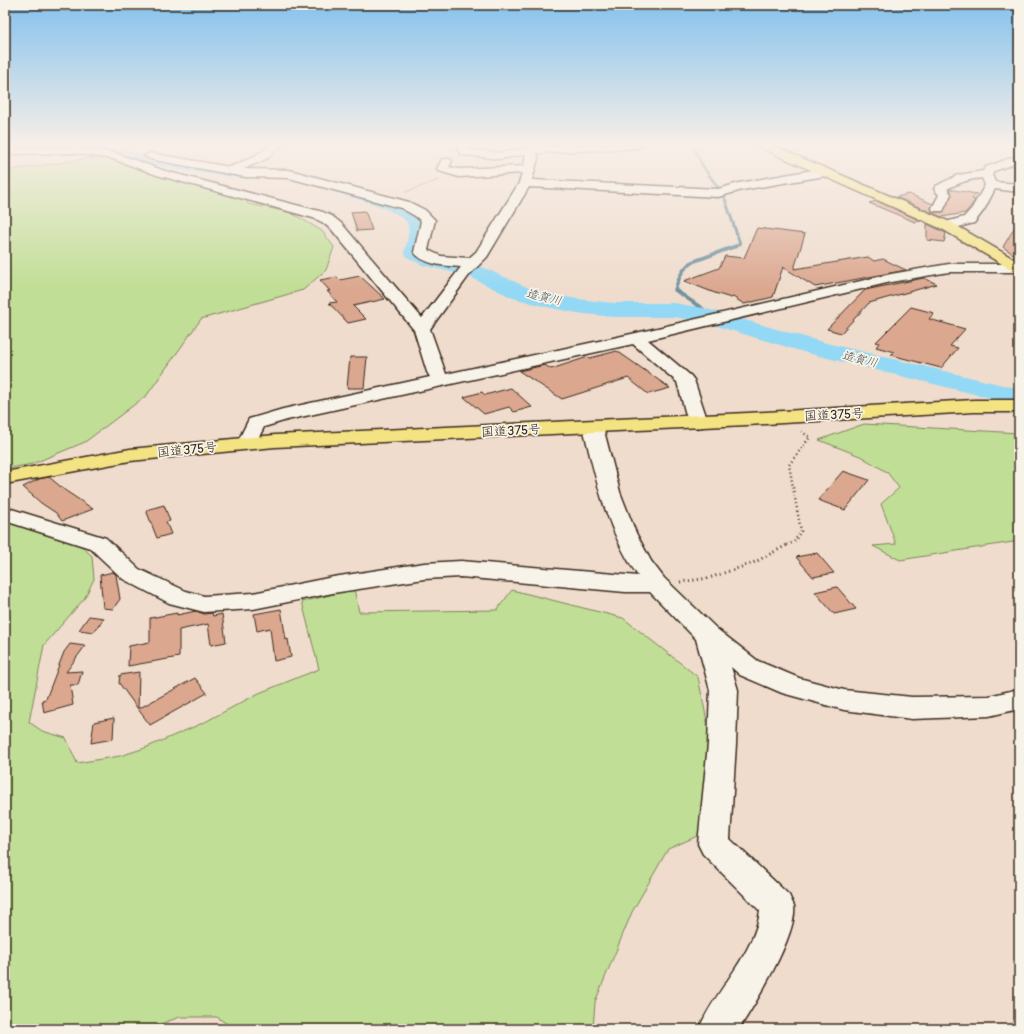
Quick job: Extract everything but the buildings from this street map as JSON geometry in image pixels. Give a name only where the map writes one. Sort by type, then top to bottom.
[{"type":"main road","points":[[873,193],[947,226],[1019,268]]},
{"type":"main road","name":"国道375号","points":[[5,478],[130,455],[275,441],[698,422],[974,406],[1019,406]]},
{"type":"street","points":[[235,193],[318,215],[327,218],[337,227],[422,329],[436,372],[441,380]]},
{"type":"street","points":[[362,193],[405,206],[420,213],[428,220],[421,252],[428,257],[469,267]]},
{"type":"street","points":[[422,329],[469,267],[482,254],[519,193]]},
{"type":"street","points":[[938,208],[944,193]]},
{"type":"street","points":[[947,226],[969,220],[978,210],[984,193]]},
{"type":"street","points":[[247,443],[256,423],[283,415],[636,338],[891,278],[950,268],[1019,268]]},
{"type":"street","points":[[636,338],[685,380],[698,422]]},
{"type":"street","points":[[593,427],[609,492],[625,533],[641,563],[656,584],[708,635],[749,668],[792,686],[844,700],[912,708],[989,706],[1019,699]]},
{"type":"street","points":[[5,514],[98,543],[131,574],[178,597],[204,604],[253,601],[333,585],[401,574],[461,569],[625,584],[656,584]]},
{"type":"street","points":[[708,635],[724,690],[722,744],[714,844],[777,906],[775,927],[748,982],[718,1029]]},
{"type":"path","points":[[383,200],[402,193]]},
{"type":"path","points":[[656,584],[709,578],[753,563],[794,542],[801,531],[789,465],[810,437],[777,417]]},
{"type":"green space","points":[[5,193],[236,193],[245,196],[248,204],[289,212],[302,219],[322,231],[334,247],[326,270],[303,290],[201,319],[147,395],[85,442],[32,464],[5,469]]},
{"type":"green space","points":[[864,424],[1019,433],[1019,541],[900,560],[873,546],[896,544],[881,504],[899,488],[887,472],[860,456],[819,440]]},
{"type":"green space","points":[[5,521],[79,544],[92,556],[94,579],[84,599],[44,645],[29,722],[42,731],[66,738],[77,763],[120,756],[145,748],[205,722],[259,693],[319,669],[302,602],[354,589],[359,612],[497,610],[512,590],[623,618],[698,677],[713,761],[702,834],[668,849],[632,912],[595,1002],[593,1029],[234,1029],[217,1017],[180,1017],[146,1029],[5,1029]]},
{"type":"waterway","name":"造賀川","points":[[355,193],[400,208],[412,216],[417,224],[418,231],[414,253],[429,261],[475,271],[521,293],[577,306],[613,310],[674,310],[703,315],[815,348],[1011,395],[1019,395]]},
{"type":"waterway","points":[[722,193],[740,244],[735,247]]},
{"type":"waterway","points":[[703,315],[703,309],[675,290],[681,274],[692,262],[736,246]]}]
